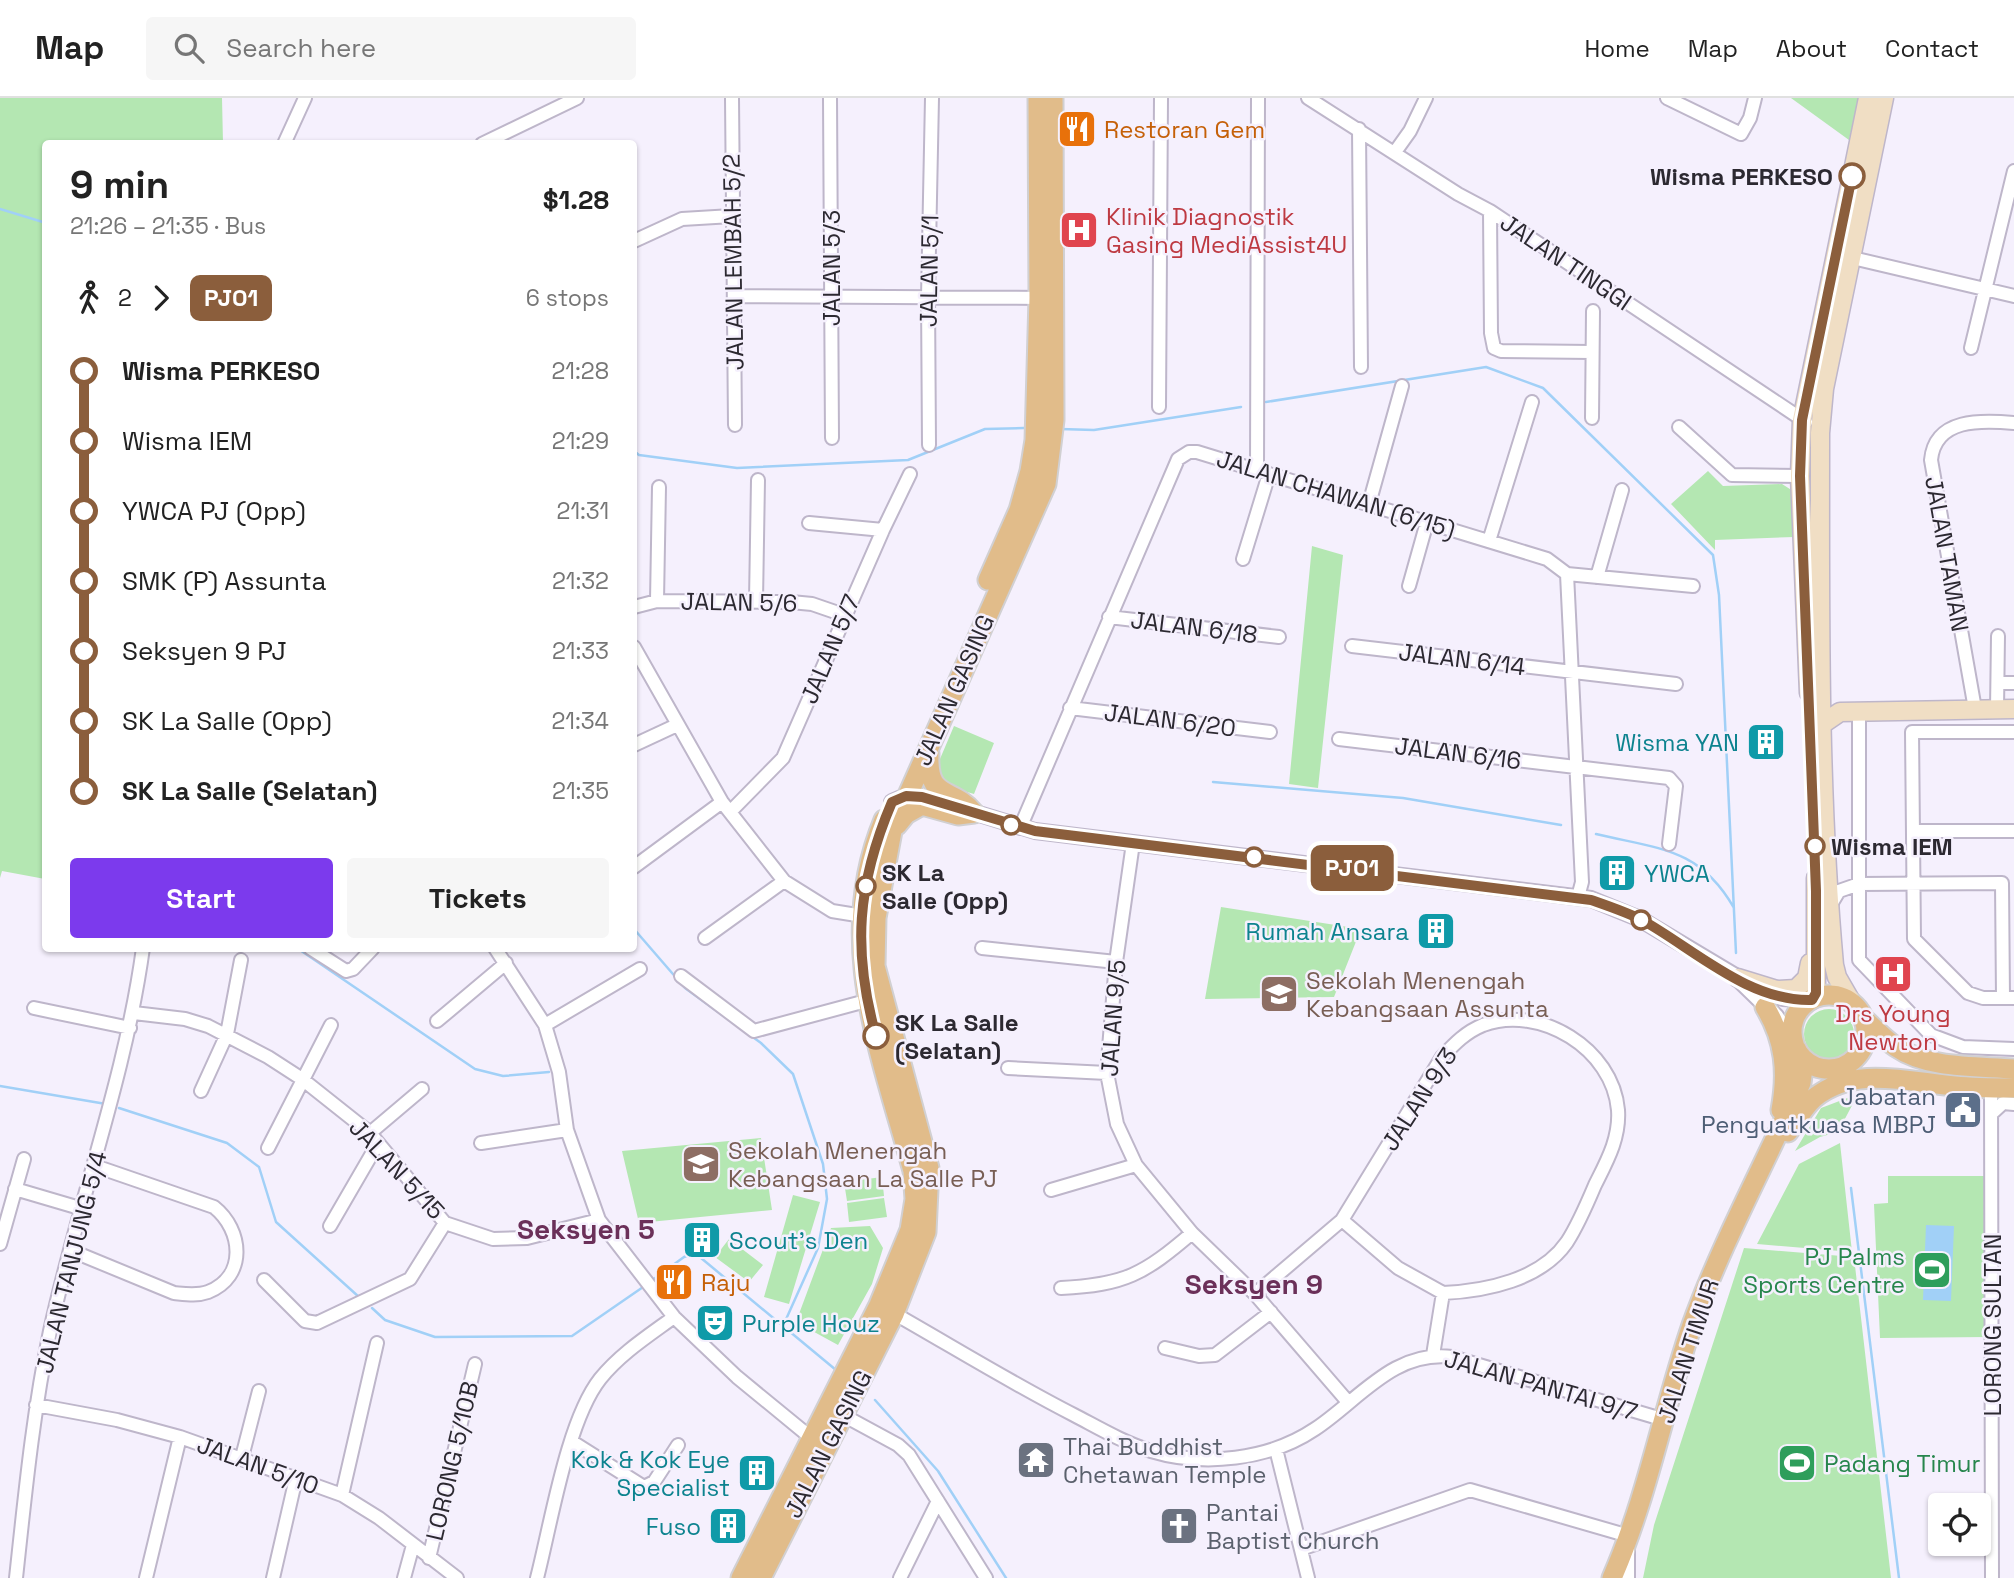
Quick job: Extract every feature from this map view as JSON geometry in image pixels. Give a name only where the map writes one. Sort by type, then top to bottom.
[{"type":"main road","name":"JALAN GASING","points":[[887,1309],[910,1230],[915,1199],[913,1171],[866,1001],[872,849],[929,745],[1046,484],[1054,420],[1038,98]]},
{"type":"main road","name":"JALAN GASING","points":[[741,1578],[818,1444],[926,1232],[929,1168],[875,966],[868,917],[899,799],[1019,510],[1030,471],[1046,298],[1053,98]]},
{"type":"main road","points":[[1868,98],[1844,256],[1824,389],[1820,433],[1821,725],[1829,908],[1837,977],[1858,1011],[1864,1045],[1845,1065],[1818,1067],[1796,1046],[1795,1020],[1816,993],[1800,476],[1802,420],[1844,256],[1884,98]]},
{"type":"main road","points":[[1821,725],[1840,712],[1859,710],[2006,709]]},
{"type":"main road","points":[[929,745],[929,776],[932,783],[943,795],[966,804],[974,813]]},
{"type":"main road","points":[[892,831],[906,814],[922,805],[958,815],[974,813]]},
{"type":"main road","points":[[1738,978],[1777,990],[1796,989],[1803,985],[1807,978],[1816,929]]},
{"type":"main road","points":[[1812,1000],[1833,995],[1858,1011],[1896,1047],[1915,1056],[1962,1065],[2014,1069]]},
{"type":"main road","points":[[1765,1007],[1775,1023],[1781,1044],[1786,1082],[1765,1164]]},
{"type":"main road","name":"JALAN TIMUR","points":[[1612,1578],[1628,1540],[1679,1365],[1705,1290],[1801,1083],[1803,1068],[1796,1046]]},
{"type":"main road","name":"JALAN TIMUR","points":[[1765,1164],[1814,1098],[1844,1084],[1865,1078],[1902,1078],[2014,1088]]},
{"type":"main road","name":"JALAN GASING","points":[[761,1578],[818,1444]]},
{"type":"main road","name":"JALAN TIMUR","points":[[1621,1578],[1628,1540]]},
{"type":"street","points":[[286,140],[305,98]]},
{"type":"street","points":[[490,140],[578,98]]},
{"type":"street","name":"JALAN LEMBAH 5/2","points":[[732,98],[736,425]]},
{"type":"street","name":"JALAN 5/3","points":[[830,98],[832,438]]},
{"type":"street","name":"JALAN 5/1","points":[[929,445],[928,298],[932,98]]},
{"type":"street","points":[[1159,407],[1161,98]]},
{"type":"street","points":[[1243,559],[1263,472],[1258,98]]},
{"type":"street","name":"JALAN TINGGI","points":[[1308,98],[1458,194],[1490,211],[1820,433]]},
{"type":"street","points":[[1395,152],[1410,131],[1426,98]]},
{"type":"street","points":[[1667,98],[1741,134],[1750,118],[1755,98]]},
{"type":"street","points":[[1359,129],[1362,367]]},
{"type":"street","points":[[1971,348],[2014,171]]},
{"type":"street","points":[[1490,211],[1491,333],[1494,348],[1501,351],[1592,352]]},
{"type":"street","points":[[637,241],[682,219],[732,216]]},
{"type":"street","points":[[1844,256],[2014,296]]},
{"type":"street","points":[[734,296],[1046,298]]},
{"type":"street","points":[[1591,418],[1593,311]]},
{"type":"street","points":[[1368,504],[1402,386]]},
{"type":"street","points":[[1489,541],[1532,402]]},
{"type":"street","name":"JALAN TAMAN","points":[[1975,709],[1931,460],[1932,448],[1937,438],[1960,426],[1981,420],[2014,423]]},
{"type":"street","points":[[1679,427],[1732,475],[1800,476]]},
{"type":"street","name":"JALAN CHAWAN (6/15)","points":[[1020,828],[1109,617],[1182,455],[1197,452],[1489,541],[1547,559],[1567,574]]},
{"type":"street","name":"JALAN 5/7","points":[[637,865],[726,807],[783,758],[844,615],[910,474]]},
{"type":"street","points":[[756,601],[758,480]]},
{"type":"street","points":[[657,601],[659,487]]},
{"type":"street","points":[[1597,577],[1622,490]]},
{"type":"street","points":[[1409,586],[1427,522]]},
{"type":"street","points":[[808,523],[883,530]]},
{"type":"street","points":[[1578,897],[1582,882],[1567,574],[1693,586]]},
{"type":"street","name":"JALAN 5/6","points":[[637,606],[657,601],[804,602],[844,615]]},
{"type":"street","name":"JALAN 6/18","points":[[1109,617],[1279,637]]},
{"type":"street","points":[[1998,636],[1998,683],[2006,709]]},
{"type":"street","name":"JALAN 6/14","points":[[1352,646],[1676,684]]},
{"type":"street","points":[[637,652],[726,807],[784,881],[832,911],[868,917]]},
{"type":"street","points":[[1998,683],[2014,683]]},
{"type":"street","name":"JALAN 6/20","points":[[1070,708],[1270,732]]},
{"type":"street","points":[[1859,710],[1858,955],[1862,965],[1931,1035],[1963,1047],[2014,1049]]},
{"type":"street","points":[[637,744],[677,725]]},
{"type":"street","points":[[1829,908],[1839,891],[1859,884],[1913,884],[2002,884],[2009,998],[1983,998],[1968,993],[1916,942],[1913,935],[1913,884],[1913,831],[1912,732],[2014,732]]},
{"type":"street","name":"JALAN 6/16","points":[[1339,740],[1675,780],[1669,844]]},
{"type":"street","points":[[899,799],[935,799],[1020,828],[1578,897],[1640,919],[1738,978],[1783,998],[1812,1000]]},
{"type":"street","points":[[1913,831],[2014,831]]},
{"type":"street","name":"JALAN 9/5","points":[[1133,843],[1116,962],[1107,1073],[1117,1124],[1136,1165],[1192,1233],[1255,1294],[1348,1402]]},
{"type":"street","points":[[705,938],[784,881]]},
{"type":"street","points":[[982,948],[1116,962]]},
{"type":"street","name":"JALAN TANJUNG 5/4","points":[[16,1578],[36,1405],[50,1331],[134,1013],[142,952]]},
{"type":"street","points":[[316,952],[346,971],[353,969],[369,952]]},
{"type":"street","points":[[498,952],[545,1025],[559,1072],[567,1130],[599,1220],[674,1317],[737,1377],[818,1444]]},
{"type":"street","points":[[201,1091],[227,1034],[241,960]]},
{"type":"street","points":[[437,1021],[506,963]]},
{"type":"street","points":[[545,1025],[640,969]]},
{"type":"street","points":[[681,976],[754,1031],[866,1001]]},
{"type":"street","points":[[1738,978],[1776,1016],[1796,1046]]},
{"type":"street","points":[[34,1008],[130,1028]]},
{"type":"street","name":"JALAN 5/15","points":[[134,1013],[185,1019],[227,1034],[302,1079],[370,1133],[377,1145],[445,1223],[494,1238],[527,1238],[599,1220]]},
{"type":"street","name":"JALAN 9/3","points":[[1255,1294],[1342,1220],[1442,1057],[1457,1040],[1487,1024],[1521,1021],[1555,1028],[1583,1046],[1605,1073],[1618,1108],[1612,1152],[1567,1242],[1548,1262],[1513,1280],[1443,1293]]},
{"type":"street","points":[[268,1148],[331,1025]]},
{"type":"street","points":[[1008,1068],[1107,1073]]},
{"type":"street","name":"LORONG SULTAN","points":[[1991,1088],[1992,1578]]},
{"type":"street","points":[[370,1133],[422,1089]]},
{"type":"street","points":[[1991,1114],[2003,1103],[2014,1104]]},
{"type":"street","points":[[481,1143],[567,1130]]},
{"type":"street","points":[[330,1226],[377,1145]]},
{"type":"street","points":[[0,1244],[24,1158]]},
{"type":"street","points":[[1051,1190],[1136,1165]]},
{"type":"street","points":[[72,1251],[174,1293],[190,1294],[206,1293],[229,1278],[236,1259],[237,1238],[227,1218],[214,1207],[95,1166]]},
{"type":"street","points":[[15,1189],[83,1209]]},
{"type":"street","points":[[1342,1220],[1398,1268],[1443,1293],[1433,1355]]},
{"type":"street","points":[[264,1280],[307,1322],[317,1323],[410,1279],[445,1223]]},
{"type":"street","points":[[1061,1288],[1103,1286],[1132,1277],[1159,1262],[1192,1233]]},
{"type":"street","name":"JALAN PANTAI 9/7","points":[[887,1309],[1035,1395],[1150,1451],[1192,1459],[1233,1459],[1276,1448],[1315,1430],[1376,1379],[1401,1365],[1433,1355],[1452,1357],[1665,1420]]},
{"type":"street","points":[[1165,1348],[1199,1356],[1215,1355],[1271,1312]]},
{"type":"street","points":[[537,1578],[571,1441],[587,1398],[599,1380],[639,1342],[674,1317]]},
{"type":"street","points":[[342,1495],[377,1343]]},
{"type":"street","name":"LORONG 5/10B","points":[[429,1558],[475,1364]]},
{"type":"street","points":[[242,1457],[259,1391]]},
{"type":"street","name":"JALAN 5/10","points":[[36,1405],[117,1420],[180,1437],[342,1495],[457,1578]]},
{"type":"street","points":[[835,1411],[898,1445],[909,1455],[986,1578]]},
{"type":"street","points":[[146,1578],[180,1437]]},
{"type":"street","points":[[571,1441],[644,1487],[654,1482],[678,1446]]},
{"type":"street","points":[[1276,1448],[1308,1578]]},
{"type":"street","points":[[273,1578],[296,1478]]},
{"type":"street","points":[[1300,1549],[1470,1490],[1628,1540],[1627,1578]]},
{"type":"street","points":[[900,1578],[938,1502]]},
{"type":"street","points":[[404,1578],[413,1545]]},
{"type":"green space","points":[[0,98],[222,98],[223,140],[42,140],[42,878],[2,871],[0,878]]},
{"type":"green space","points":[[1791,98],[1859,98],[1849,140]]},
{"type":"green space","points":[[1708,471],[1723,486],[1782,484],[1793,491],[1794,537],[1715,540],[1715,550],[1671,504]]},
{"type":"green space","points":[[1312,546],[1343,555],[1318,788],[1289,784]]},
{"type":"green space","points":[[954,726],[994,743],[974,794],[940,784],[934,773]]},
{"type":"green space","points":[[1221,907],[1361,929],[1334,997],[1205,999]]},
{"type":"green space","points":[[1829,1009],[1846,1017],[1854,1034],[1846,1051],[1829,1059],[1812,1051],[1804,1034],[1812,1017]]},
{"type":"green space","points":[[1858,1094],[1838,1132],[1820,1137],[1795,1151],[1821,1108]]},
{"type":"green space","points":[[761,1138],[772,1210],[639,1223],[622,1151]]},
{"type":"green space","points":[[1840,1143],[1852,1252],[1757,1244],[1799,1164]]},
{"type":"green space","name":"PJ Palms Sports Centre","points":[[1888,1176],[1985,1176],[1988,1337],[1880,1338],[1874,1204],[1888,1203]]},
{"type":"green space","points":[[882,1177],[884,1196],[847,1201],[844,1182]]},
{"type":"green space","points":[[793,1195],[820,1202],[789,1304],[764,1297]]},
{"type":"green space","points":[[884,1198],[887,1217],[849,1222],[847,1203]]},
{"type":"green space","points":[[870,1226],[883,1248],[872,1284],[838,1345],[796,1322],[831,1228]]},
{"type":"green space","points":[[729,1239],[763,1265],[749,1282],[715,1257]]},
{"type":"green space","points":[[1744,1248],[1854,1257],[1891,1578],[1643,1578],[1654,1525]]},
{"type":"water","points":[[1926,1225],[1954,1226],[1951,1301],[1923,1300]]},
{"type":"waterway","points":[[0,209],[42,222]]},
{"type":"waterway","points":[[1266,402],[1486,367],[1543,388],[1713,555],[1719,595],[1736,953]]},
{"type":"waterway","points":[[1060,429],[1094,430],[1241,407]]},
{"type":"waterway","points":[[637,453],[737,468],[908,460],[985,429],[1024,428]]},
{"type":"waterway","points":[[1213,782],[1403,798],[1561,825]]},
{"type":"waterway","points":[[1596,834],[1658,848],[1691,862],[1721,888],[1734,908]]},
{"type":"waterway","points":[[637,932],[685,988],[761,1043],[793,1074],[823,1164],[827,1199],[818,1248],[783,1326]]},
{"type":"waterway","points":[[303,952],[475,1069],[503,1076],[549,1072]]},
{"type":"waterway","points":[[0,1086],[106,1104]]},
{"type":"waterway","points":[[119,1108],[227,1143],[259,1167],[276,1222],[359,1297]]},
{"type":"waterway","points":[[1851,1188],[1899,1578]]},
{"type":"waterway","points":[[651,1281],[684,1257],[695,1253],[836,1370]]},
{"type":"waterway","points":[[372,1308],[385,1320],[435,1337],[572,1336],[646,1285]]},
{"type":"waterway","points":[[875,1400],[938,1471],[1006,1578]]},
{"type":"bus line","name":"PJ01","points":[[876,1036],[866,1001],[861,916],[872,849],[892,802],[906,796],[935,799],[1035,831],[1578,897],[1640,919],[1738,978],[1773,995],[1812,1000],[1816,993],[1816,891],[1800,476],[1802,420],[1852,176]]},
{"type":"place","name":"Restoran Gem","points":[[1077,129]]},
{"type":"place","name":"Wisma PERKESO","points":[[1852,176]]},
{"type":"place","name":"Klinik Diagnostik Gasing MediAssist4U","points":[[1079,230]]},
{"type":"place","name":"Wisma YAN","points":[[1766,742]]},
{"type":"place","name":"Wisma IEM","points":[[1815,846]]},
{"type":"place","name":"YWCA","points":[[1617,873]]},
{"type":"place","name":"SK La Salle (Opp)","points":[[866,886]]},
{"type":"place","name":"Rumah Ansara","points":[[1436,931]]},
{"type":"place","name":"Drs Young Newton","points":[[1893,974]]},
{"type":"place","name":"Sekolah Menengah Kebangsaan Assunta","points":[[1279,994]]},
{"type":"place","name":"SK La Salle (Selatan)","points":[[876,1036]]},
{"type":"place","name":"Jabatan Penguatkuasa MBPJ","points":[[1963,1110]]},
{"type":"place","name":"Sekolah Menengah Kebangsaan La Salle PJ","points":[[701,1164]]},
{"type":"place","name":"Scout's Den","points":[[702,1240]]},
{"type":"place","name":"PJ Palms Sports Centre","points":[[1932,1270]]},
{"type":"place","name":"Raju","points":[[674,1282]]},
{"type":"place","name":"Purple Houz","points":[[715,1323]]},
{"type":"place","name":"Thai Buddhist Chetawan Temple","points":[[1036,1460]]},
{"type":"place","name":"Padang Timur","points":[[1797,1463]]},
{"type":"place","name":"Kok & Kok Eye Specialist","points":[[757,1473]]},
{"type":"place","name":"Fuso","points":[[728,1526]]},
{"type":"place","name":"Pantai Baptist Church","points":[[1179,1526]]},
{"type":"district","name":"Seksyen 5","points":[[586,1229]]},
{"type":"district","name":"Seksyen 9","points":[[1254,1284]]}]
